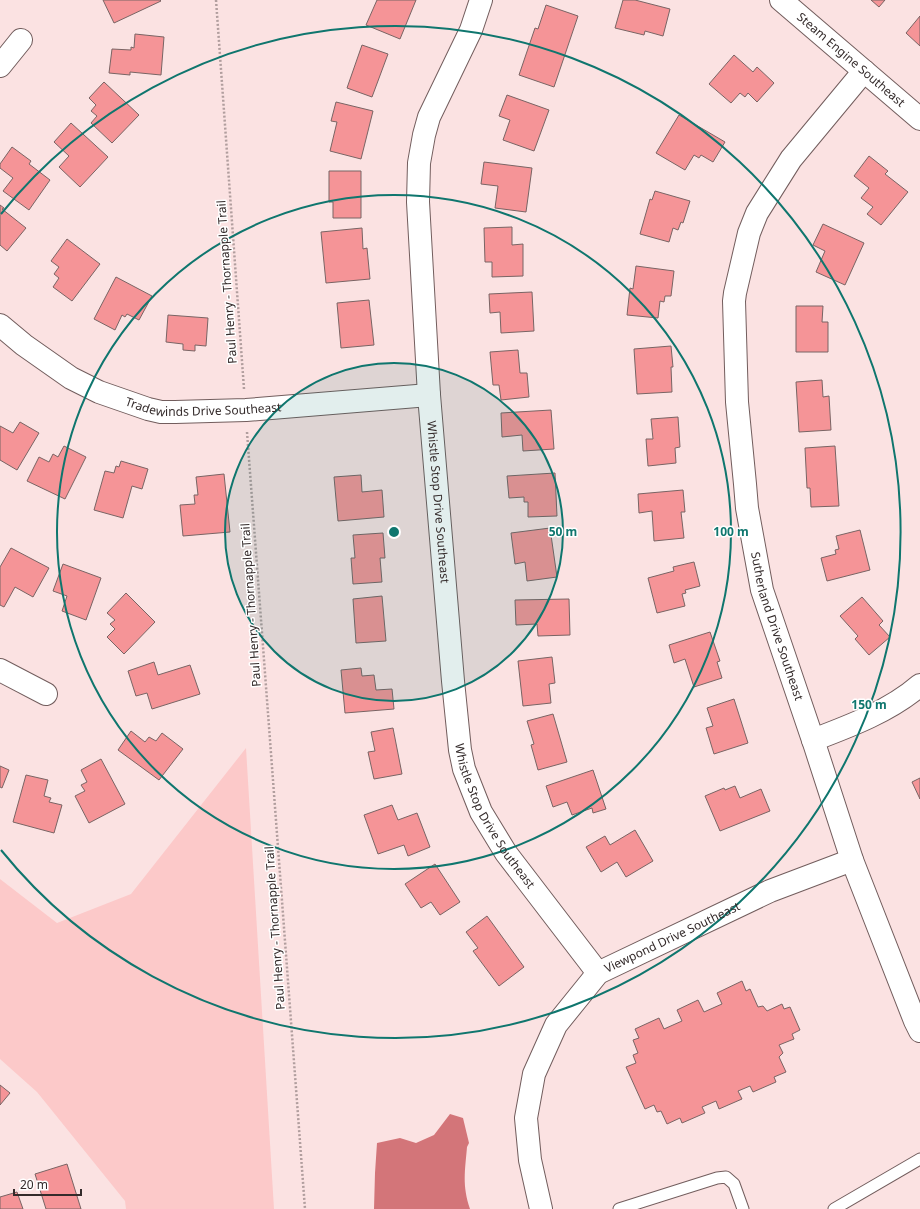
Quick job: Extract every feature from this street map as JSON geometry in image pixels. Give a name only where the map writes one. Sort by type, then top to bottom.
[{"type":"street","name":"Whistle Stop Drive Southeast","points":[[481,0],[478,12],[468,36],[429,117],[419,163],[418,202],[429,395],[460,750],[464,769],[482,812],[506,853],[598,973]]},
{"type":"street","name":"Steam Engine Southeast","points":[[781,0],[920,120]]},
{"type":"street","points":[[0,66],[21,40]]},
{"type":"street","name":"Sutherland Drive Southeast","points":[[864,71],[791,159],[757,213],[749,233],[734,301],[737,402],[747,508],[756,560],[766,603],[852,860],[920,1031]]},
{"type":"street","name":"Tradewinds Drive Southeast","points":[[0,325],[24,345],[71,378],[95,391],[148,409],[162,412],[246,410],[429,395]]},
{"type":"street","points":[[0,670],[46,694]]},
{"type":"street","points":[[813,740],[844,728],[892,706],[920,685]]},
{"type":"street","name":"Viewpond Drive Southeast","points":[[541,1209],[530,1160],[526,1118],[534,1074],[556,1025],[598,973],[770,891],[852,860]]},
{"type":"lane","points":[[834,1209],[920,1159]]},
{"type":"lane","points":[[619,1209],[717,1178],[726,1178],[734,1184],[743,1209]]},
{"type":"path","name":"Paul Henry - Thornapple Trail","points":[[216,0],[304,1209]]},
{"type":"shaded area","points":[[246,748],[274,1209],[126,1209],[125,1201],[37,1092],[0,1059],[0,879],[57,923],[131,894]]},
{"type":"shaded area","points":[[450,1114],[463,1118],[469,1143],[467,1147],[465,1178],[467,1200],[470,1209],[374,1209],[377,1143],[400,1138],[416,1143],[434,1135]]},
{"type":"building","points":[[103,0],[160,0],[161,1],[114,23]]},
{"type":"building","points":[[377,0],[416,0],[400,39],[366,25]]},
{"type":"building","points":[[623,0],[635,0],[670,9],[663,36],[645,31],[644,35],[615,28]]},
{"type":"building","points":[[871,0],[885,0],[879,7]]},
{"type":"building","points":[[546,5],[578,16],[554,87],[519,75],[535,28],[538,29]]},
{"type":"building","points":[[920,16],[920,46],[906,33]]},
{"type":"building","points":[[135,34],[164,37],[161,75],[130,72],[130,75],[109,73],[112,49],[131,50],[131,47],[134,48]]},
{"type":"building","points":[[362,45],[388,54],[372,97],[347,88]]},
{"type":"building","points":[[734,55],[753,72],[757,67],[774,83],[757,102],[748,93],[745,97],[740,93],[731,103],[709,84]]},
{"type":"building","points":[[104,82],[139,115],[112,143],[91,123],[97,116],[91,111],[96,105],[89,98]]},
{"type":"building","points":[[507,95],[549,110],[534,151],[503,140],[510,120],[499,116]]},
{"type":"building","points":[[336,102],[373,111],[361,159],[330,151],[337,122],[331,121]]},
{"type":"building","points":[[679,115],[725,142],[713,162],[701,155],[699,158],[694,155],[685,170],[656,153]]},
{"type":"building","points":[[71,123],[108,157],[80,187],[59,167],[69,156],[54,142]]},
{"type":"building","points":[[12,147],[31,161],[29,164],[50,180],[29,210],[3,191],[13,178],[0,168],[0,164]]},
{"type":"building","points":[[869,156],[888,171],[885,174],[908,192],[881,225],[867,214],[873,207],[861,198],[869,188],[854,176]]},
{"type":"building","points":[[484,162],[532,168],[526,212],[495,208],[498,186],[481,184]]},
{"type":"building","points":[[329,171],[361,171],[361,218],[333,218],[333,202],[329,202]]},
{"type":"building","points":[[655,191],[690,201],[683,223],[681,222],[678,230],[673,228],[669,242],[640,234],[650,199],[652,200]]},
{"type":"building","points":[[0,205],[4,208],[2,209],[26,228],[7,251],[0,245]]},
{"type":"building","points":[[823,224],[864,243],[845,285],[816,272],[825,251],[813,245]]},
{"type":"building","points":[[512,227],[512,245],[523,244],[523,276],[492,277],[492,262],[485,262],[484,228]]},
{"type":"building","points":[[362,228],[363,249],[367,248],[370,279],[326,283],[321,232]]},
{"type":"building","points":[[67,239],[100,264],[72,301],[53,287],[59,278],[54,274],[59,267],[51,261]]},
{"type":"building","points":[[636,266],[674,271],[671,296],[665,296],[664,302],[660,301],[658,318],[627,315],[630,288],[633,289]]},
{"type":"building","points":[[116,277],[152,296],[139,320],[127,314],[125,317],[122,315],[115,330],[94,319]]},
{"type":"building","points":[[532,292],[534,331],[501,333],[500,312],[490,313],[489,294]]},
{"type":"building","points":[[369,300],[374,345],[341,348],[337,303]]},
{"type":"building","points":[[796,306],[823,306],[822,322],[828,322],[828,352],[796,352]]},
{"type":"building","points":[[168,315],[208,318],[206,346],[195,345],[195,351],[183,350],[183,344],[166,342]]},
{"type":"building","points":[[671,346],[673,367],[671,367],[672,392],[637,394],[634,349]]},
{"type":"building","points":[[518,350],[520,373],[527,373],[529,397],[501,400],[499,385],[493,385],[490,352]]},
{"type":"building","points":[[822,380],[823,397],[829,396],[831,430],[799,432],[796,382]]},
{"type":"building","points":[[551,410],[554,449],[523,451],[522,435],[502,437],[501,413]]},
{"type":"building","points":[[678,417],[680,447],[675,448],[676,463],[648,466],[646,439],[653,439],[651,419]]},
{"type":"building","points":[[20,422],[39,433],[17,470],[0,460],[0,426],[13,433]]},
{"type":"building","points":[[64,446],[86,457],[65,499],[27,481],[39,457],[49,462],[53,454],[58,457]]},
{"type":"building","points":[[835,446],[839,506],[811,507],[810,488],[807,488],[805,448]]},
{"type":"building","points":[[121,461],[148,469],[142,489],[132,486],[123,518],[94,510],[105,471],[114,473],[116,466],[119,467]]},
{"type":"building","points":[[555,473],[557,516],[528,517],[528,502],[524,502],[524,497],[509,498],[507,476]]},
{"type":"building","points":[[224,474],[230,532],[183,536],[180,505],[195,504],[194,495],[198,495],[196,477]]},
{"type":"building","points":[[361,475],[362,492],[382,490],[384,517],[338,521],[334,477]]},
{"type":"building","points":[[683,490],[685,512],[681,512],[684,538],[654,541],[652,511],[639,513],[638,494]]},
{"type":"building","points":[[550,528],[557,577],[527,581],[525,562],[515,564],[511,533]]},
{"type":"building","points":[[860,530],[870,570],[827,581],[821,558],[836,554],[835,550],[839,549],[836,536]]},
{"type":"building","points":[[383,533],[385,558],[380,558],[382,582],[353,584],[351,558],[355,558],[353,535]]},
{"type":"building","points":[[11,548],[49,568],[33,597],[15,587],[4,607],[0,605],[0,567]]},
{"type":"building","points":[[694,562],[700,586],[685,590],[686,593],[682,594],[685,606],[657,613],[648,578],[674,571],[673,567]]},
{"type":"building","points":[[63,564],[101,578],[86,620],[62,611],[67,596],[53,591]]},
{"type":"building","points":[[126,593],[155,622],[124,654],[107,637],[115,629],[110,624],[115,620],[107,613]]},
{"type":"building","points":[[382,596],[386,641],[356,643],[353,599]]},
{"type":"building","points":[[862,597],[883,621],[879,625],[890,637],[869,655],[855,639],[858,636],[840,616]]},
{"type":"building","points":[[569,599],[570,635],[538,636],[537,624],[516,625],[515,600]]},
{"type":"building","points":[[710,632],[720,661],[717,662],[722,678],[694,687],[685,659],[674,663],[669,645]]},
{"type":"building","points":[[552,657],[555,683],[549,684],[551,703],[523,706],[518,661]]},
{"type":"building","points":[[154,662],[158,675],[190,665],[200,694],[152,709],[147,693],[136,696],[128,671]]},
{"type":"building","points":[[361,668],[362,676],[374,675],[376,690],[392,689],[394,709],[345,713],[341,670]]},
{"type":"building","points":[[734,699],[748,743],[714,754],[706,728],[713,726],[707,708]]},
{"type":"building","points":[[553,714],[567,762],[538,770],[531,745],[534,744],[527,721]]},
{"type":"building","points":[[393,728],[402,774],[374,779],[368,752],[375,751],[371,732]]},
{"type":"building","points":[[131,731],[145,742],[149,737],[156,741],[162,733],[183,749],[159,780],[118,750]]},
{"type":"building","points":[[101,759],[125,804],[89,823],[75,796],[85,791],[81,785],[87,782],[81,770]]},
{"type":"building","points":[[0,766],[9,770],[2,788],[0,787]]},
{"type":"building","points":[[593,770],[606,809],[593,813],[592,808],[572,815],[567,802],[553,807],[546,786]]},
{"type":"building","points":[[26,775],[48,780],[44,796],[51,798],[49,802],[62,805],[54,833],[13,822]]},
{"type":"building","points":[[920,778],[920,799],[912,782]]},
{"type":"building","points":[[735,786],[740,798],[761,789],[770,811],[720,831],[705,796],[724,788],[725,790]]},
{"type":"building","points":[[392,805],[398,820],[417,813],[430,847],[408,856],[404,845],[378,854],[364,815]]},
{"type":"building","points":[[635,830],[653,861],[626,877],[617,862],[601,872],[586,847],[605,836],[610,845]]},
{"type":"building","points":[[435,864],[460,902],[440,915],[431,902],[421,908],[405,884]]},
{"type":"building","points":[[487,916],[524,967],[499,986],[473,951],[478,948],[466,932]]},
{"type":"building","points":[[742,981],[746,991],[750,989],[758,1007],[763,1006],[767,1011],[782,1004],[784,1009],[790,1007],[800,1030],[792,1034],[794,1039],[779,1045],[783,1053],[779,1057],[786,1072],[774,1077],[776,1082],[753,1092],[750,1086],[738,1091],[742,1099],[719,1109],[716,1101],[702,1107],[705,1113],[682,1123],[680,1118],[667,1124],[661,1111],[657,1112],[654,1105],[645,1109],[626,1067],[636,1063],[633,1055],[638,1053],[633,1040],[639,1038],[635,1029],[659,1018],[664,1029],[682,1021],[677,1010],[698,1000],[704,1012],[722,1004],[717,993]]},
{"type":"building","points":[[0,1085],[10,1093],[0,1105]]},
{"type":"building","points":[[67,1164],[81,1209],[46,1209],[35,1174]]},
{"type":"building","points":[[17,1192],[23,1209],[0,1209],[0,1197]]}]
